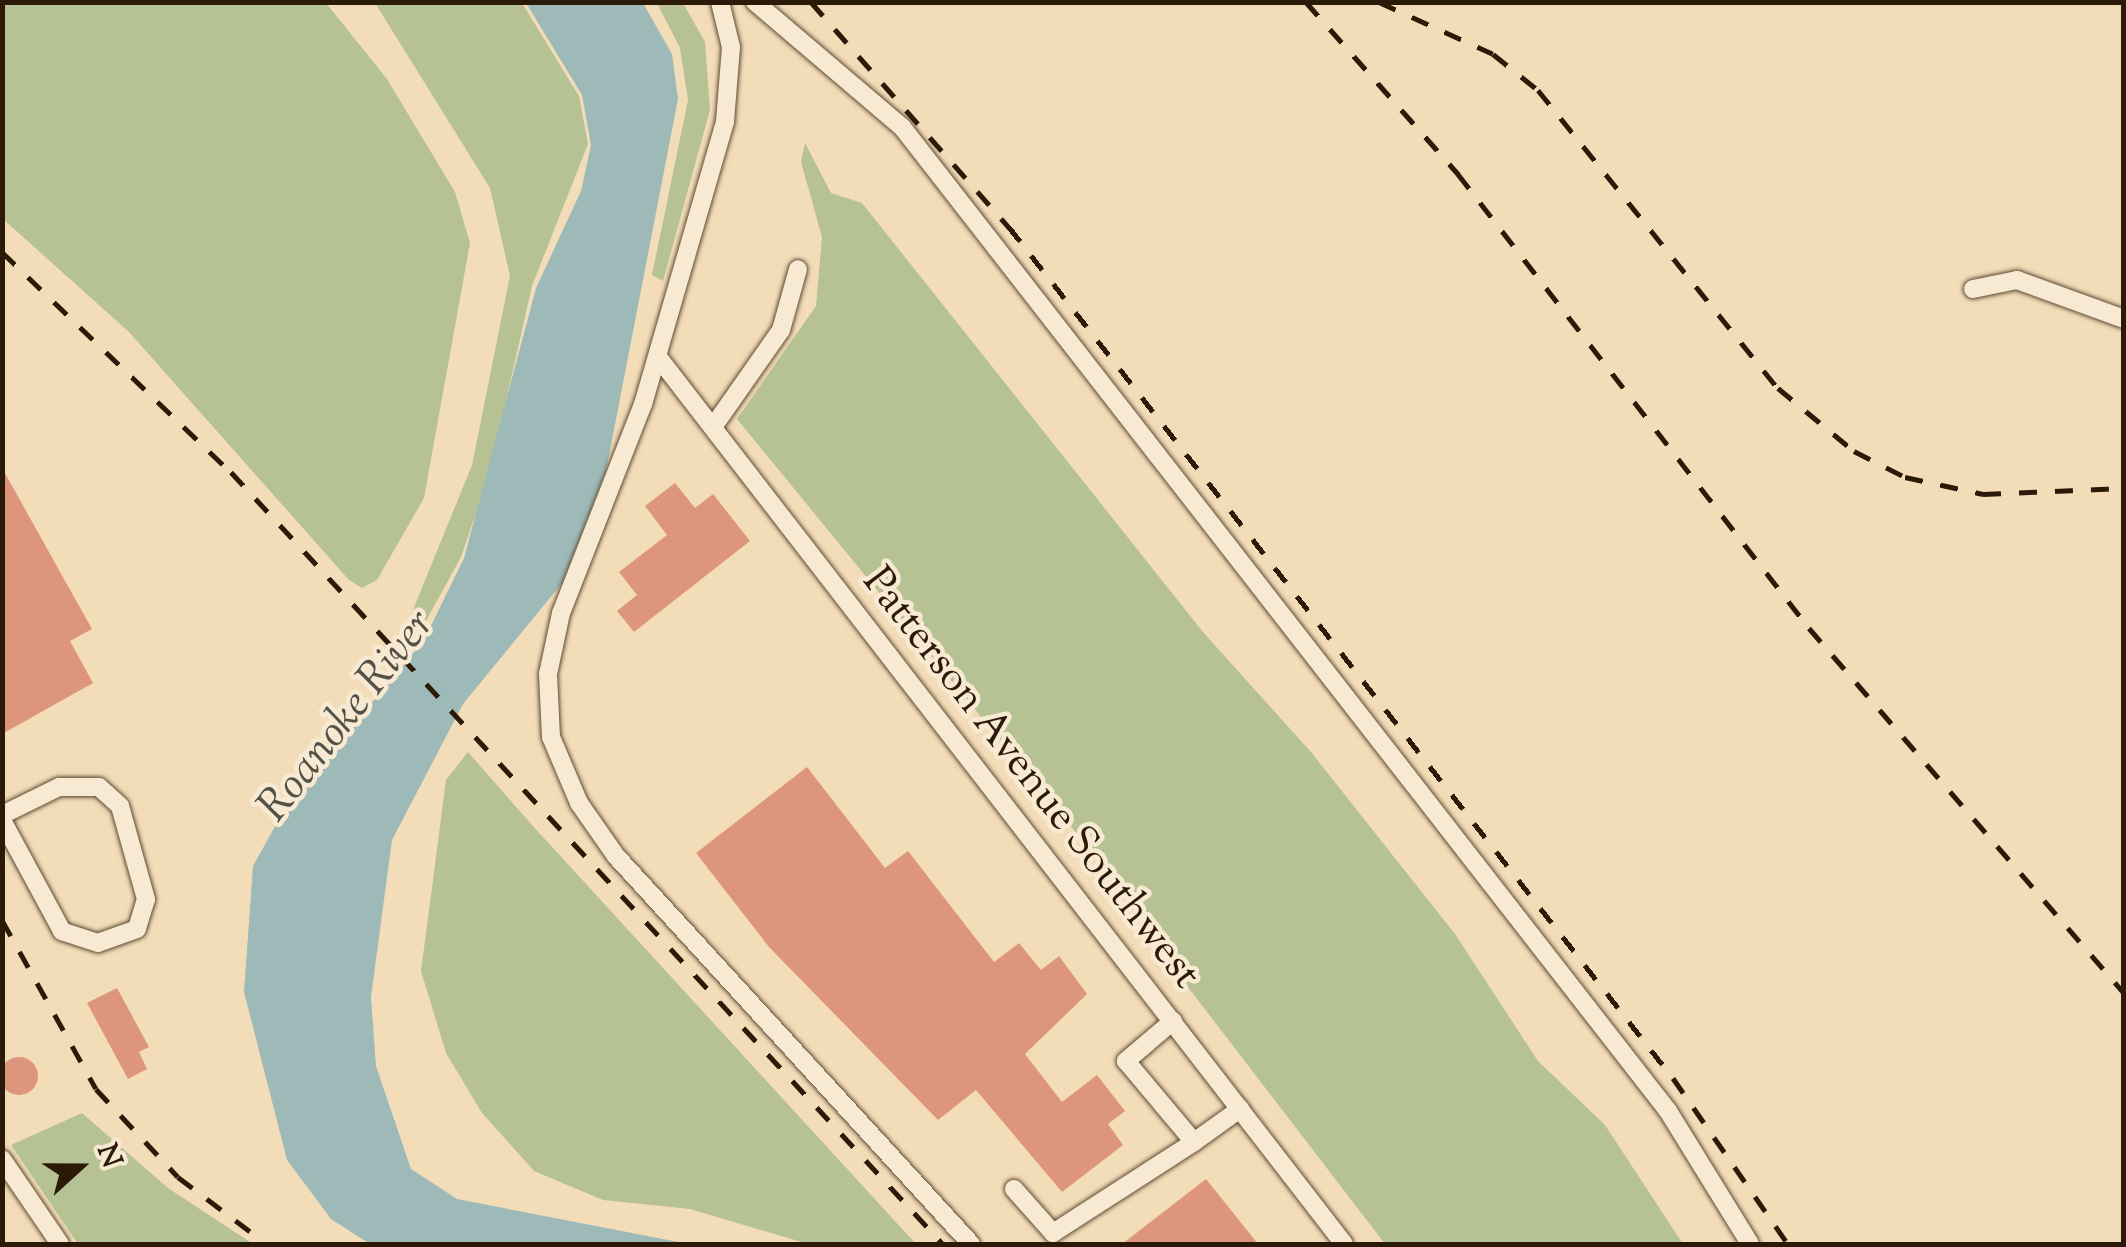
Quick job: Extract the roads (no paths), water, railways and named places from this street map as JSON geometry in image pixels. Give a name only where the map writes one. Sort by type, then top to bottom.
[{"type":"street","points":[[720,2],[730,46],[725,122],[658,358],[561,612],[548,674],[551,737],[578,803],[616,856],[971,1244]]},
{"type":"street","points":[[755,2],[902,126],[1668,1111],[1750,1244]]},
{"type":"street","points":[[713,428],[781,330],[798,268]]},
{"type":"street","points":[[1974,289],[2017,280],[2124,319]]},
{"type":"street","name":"Patterson Avenue Southwest","points":[[658,358],[1344,1244]]},
{"type":"street","points":[[59,787],[98,787],[120,806],[146,899],[136,929],[98,943],[62,931],[2,818],[59,787]]},
{"type":"street","points":[[1173,1021],[1126,1061],[1194,1142]]},
{"type":"street","points":[[1014,1189],[1053,1233],[1240,1109]]},
{"type":"street","points":[[2,1159],[60,1244]]},
{"type":"water","points":[[526,3],[643,3],[672,54],[678,99],[606,471],[563,582],[463,704],[392,840],[371,997],[376,1066],[411,1169],[457,1199],[689,1244],[370,1244],[331,1219],[287,1160],[244,992],[253,866],[288,803],[424,640],[464,558],[536,288],[581,191],[591,145],[582,95]]},
{"type":"railway","points":[[811,2],[1009,227],[1673,1078],[1788,1244]]},
{"type":"railway","points":[[1306,2],[1458,174],[1809,628],[2124,993]]},
{"type":"railway","points":[[1379,2],[1493,54],[1538,90],[1778,388],[1854,451],[1905,477],[1983,494],[2124,488]]},
{"type":"railway","points":[[2,252],[231,472],[943,1244]]},
{"type":"railway","points":[[2,920],[96,1089],[178,1177],[252,1233]]},
{"type":"water label","name":"Roanoke River","points":[[348,717]]}]
